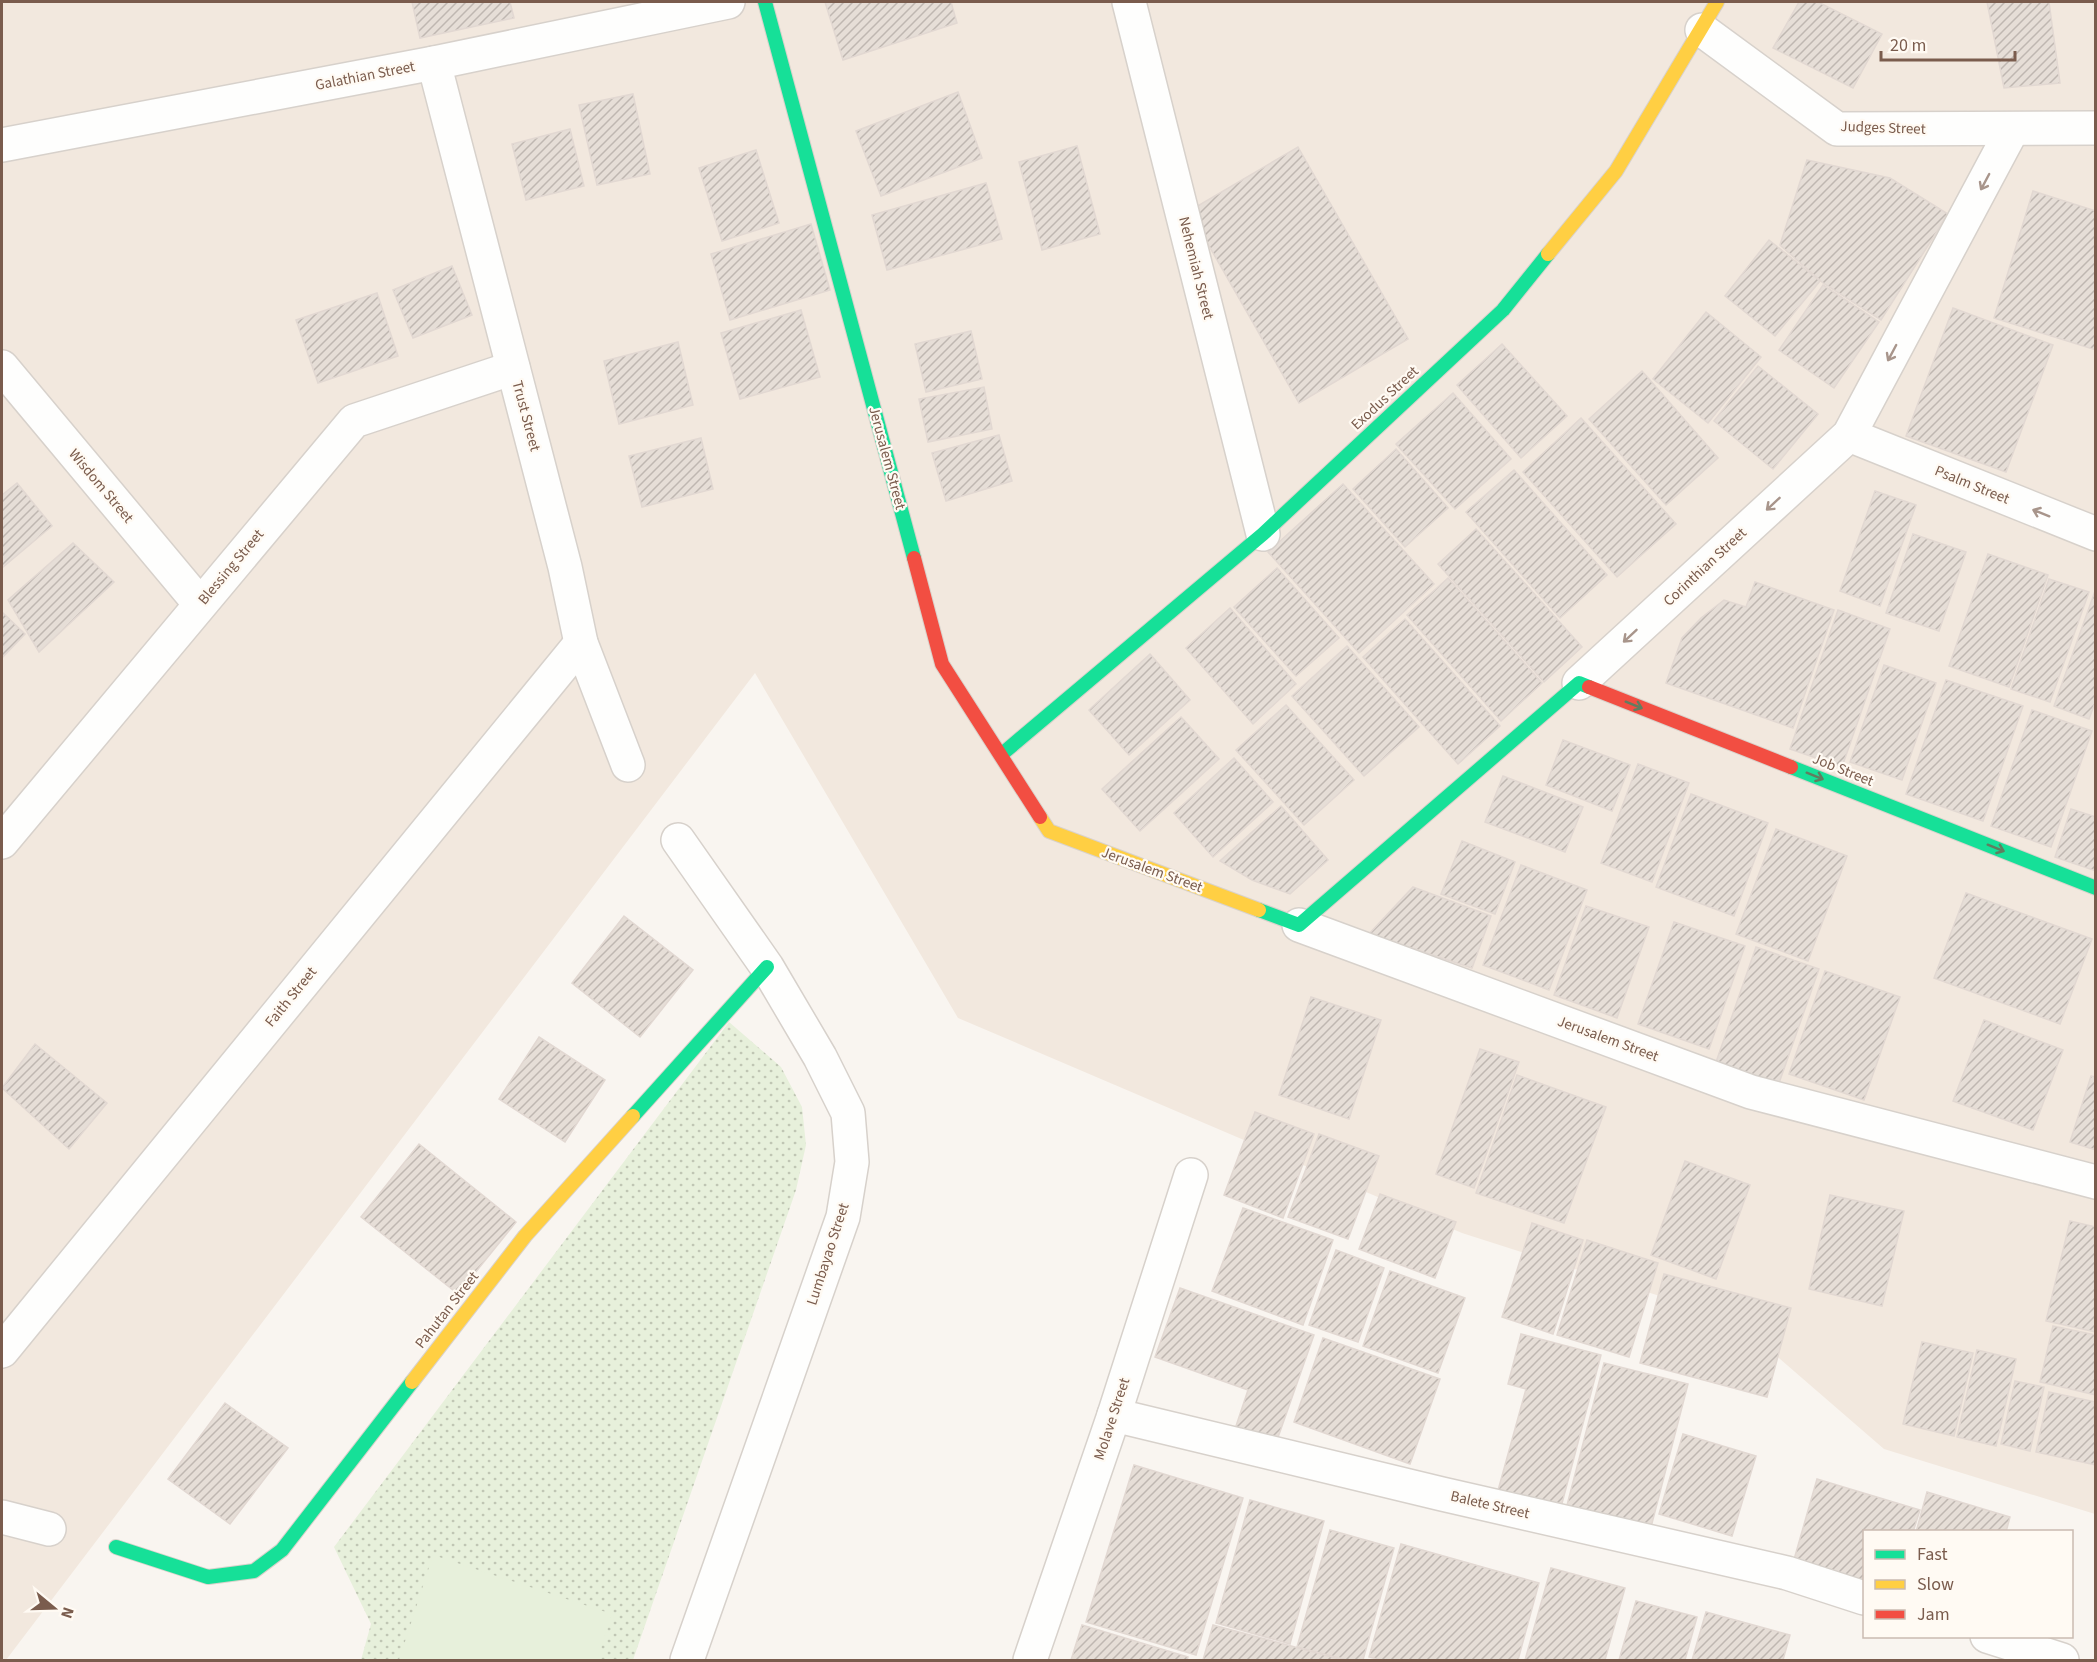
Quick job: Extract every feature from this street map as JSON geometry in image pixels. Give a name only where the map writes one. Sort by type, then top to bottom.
[{"type":"street","name":"Galathian Street","points":[[2,145],[434,63],[728,2]]},
{"type":"street","name":"Jerusalem Street","points":[[765,2],[942,664],[1002,754],[1049,831],[1750,1092],[2096,1182]]},
{"type":"street","name":"Nehemiah Street","points":[[1129,2],[1263,534]]},
{"type":"street","name":"Exodus Street","points":[[1002,754],[1263,534],[1503,310],[1616,171],[1717,2]]},
{"type":"street","name":"Judges Street","points":[[1702,30],[1837,129],[2096,128]]},
{"type":"street","name":"Trust Street","points":[[434,63],[565,567],[581,643],[628,765]]},
{"type":"street","name":"Corinthian Street","points":[[1299,925],[1579,683],[1849,435],[2012,130]]},
{"type":"street","name":"Wisdom Street","points":[[2,368],[200,604]]},
{"type":"street","name":"Blessing Street","points":[[2,842],[354,422],[513,368]]},
{"type":"street","name":"Psalm Street","points":[[1849,435],[2096,534]]},
{"type":"street","name":"Faith Street","points":[[2,1351],[581,643]]},
{"type":"street","name":"Job Street","points":[[1579,683],[2096,888]]},
{"type":"street","name":"Lumbayao Street","points":[[678,840],[767,967],[820,1057],[848,1113],[852,1162],[843,1217],[687,1660]]},
{"type":"street","name":"Pahutan Street","points":[[116,1547],[208,1577],[254,1570],[282,1550],[525,1236],[767,967]]},
{"type":"street","name":"Molave Street","points":[[1030,1660],[1114,1415],[1191,1175]]},
{"type":"street","name":"Balete Street","points":[[1114,1415],[1442,1494],[1787,1573],[1863,1598]]},
{"type":"street","points":[[2,1517],[49,1529]]},
{"type":"street","points":[[1993,1638],[2062,1660]]},
{"type":"shaded area","points":[[2,2],[2095,2],[2095,1514],[1884,1449],[1735,1320],[1462,1233],[958,1018],[755,673],[6,1660],[2,1660]]},
{"type":"green space","points":[[729,1022],[781,1067],[802,1107],[806,1145],[796,1190],[633,1660],[361,1660],[371,1624],[334,1547]]},
{"type":"green space","points":[[433,1555],[612,1614],[597,1660],[399,1660]]},
{"type":"building","points":[[412,2],[510,2],[514,18],[420,38]]},
{"type":"building","points":[[825,2],[951,2],[957,23],[843,60]]},
{"type":"building","points":[[1799,2],[1818,2],[1882,34],[1853,88],[1773,48]]},
{"type":"building","points":[[1987,2],[2049,2],[2060,83],[2004,88]]},
{"type":"building","points":[[958,92],[982,158],[881,196],[856,131]]},
{"type":"building","points":[[633,94],[650,174],[597,185],[579,105]]},
{"type":"building","points":[[570,129],[584,186],[526,200],[512,144]]},
{"type":"building","points":[[1077,146],[1100,234],[1042,250],[1019,162]]},
{"type":"building","points":[[1298,147],[1408,339],[1299,403],[1189,211]]},
{"type":"building","points":[[756,150],[779,223],[722,241],[699,168]]},
{"type":"building","points":[[1807,160],[1890,178],[1948,214],[1881,320],[1823,283],[1780,245]]},
{"type":"building","points":[[986,183],[1002,239],[887,270],[872,215]]},
{"type":"building","points":[[2033,191],[2096,211],[2096,350],[1994,318]]},
{"type":"building","points":[[811,224],[830,290],[730,320],[711,254]]},
{"type":"building","points":[[1769,240],[1820,281],[1775,336],[1725,296]]},
{"type":"building","points":[[452,266],[472,315],[413,338],[393,290]]},
{"type":"building","points":[[1823,285],[1879,322],[1834,388],[1779,350]]},
{"type":"building","points":[[377,293],[398,356],[318,383],[296,320]]},
{"type":"building","points":[[1953,308],[2053,345],[2006,472],[1906,436]]},
{"type":"building","points":[[801,310],[820,377],[740,399],[721,333]]},
{"type":"building","points":[[1706,312],[1761,357],[1708,423],[1653,379]]},
{"type":"building","points":[[971,331],[982,379],[926,392],[915,344]]},
{"type":"building","points":[[678,342],[693,405],[619,424],[604,361]]},
{"type":"building","points":[[1502,344],[1567,416],[1521,458],[1457,385]]},
{"type":"building","points":[[1758,366],[1818,414],[1773,469],[1714,421]]},
{"type":"building","points":[[1642,371],[1718,458],[1666,505],[1589,419]]},
{"type":"building","points":[[984,387],[992,429],[928,442],[919,399]]},
{"type":"building","points":[[1453,393],[1511,459],[1455,509],[1396,444]]},
{"type":"building","points":[[1581,418],[1676,524],[1617,577],[1523,472]]},
{"type":"building","points":[[999,435],[1012,481],[946,501],[932,453]]},
{"type":"building","points":[[701,438],[713,489],[642,507],[629,456]]},
{"type":"building","points":[[1396,449],[1448,508],[1405,547],[1353,489]]},
{"type":"building","points":[[1514,470],[1607,575],[1560,618],[1466,512]]},
{"type":"building","points":[[17,483],[52,526],[2,568],[2,495]]},
{"type":"building","points":[[1343,484],[1434,584],[1359,653],[1268,552]]},
{"type":"building","points":[[1875,491],[1916,505],[1880,606],[1840,591]]},
{"type":"building","points":[[1476,529],[1582,647],[1544,682],[1438,564]]},
{"type":"building","points":[[1913,534],[1966,552],[1939,631],[1886,613]]},
{"type":"building","points":[[73,543],[114,582],[39,652],[8,600]]},
{"type":"building","points":[[1988,554],[2048,575],[2009,687],[1949,666]]},
{"type":"building","points":[[1277,568],[1339,638],[1296,676],[1234,607]]},
{"type":"building","points":[[1448,578],[1542,683],[1501,721],[1407,615]]},
{"type":"building","points":[[2049,579],[2089,592],[2050,702],[2011,689]]},
{"type":"building","points":[[1755,582],[1834,610],[1793,728],[1666,683],[1682,638],[1701,618],[1724,600],[1746,607]]},
{"type":"building","points":[[2095,591],[2096,700],[2089,719],[2054,706]]},
{"type":"building","points":[[1230,608],[1296,684],[1253,724],[1186,648]]},
{"type":"building","points":[[1838,610],[1890,629],[1842,767],[1790,749]]},
{"type":"building","points":[[2,612],[25,634],[2,658]]},
{"type":"building","points":[[1405,619],[1500,726],[1458,764],[1363,657]]},
{"type":"building","points":[[1347,646],[1419,727],[1364,776],[1292,696]]},
{"type":"building","points":[[1150,654],[1190,700],[1129,755],[1089,710]]},
{"type":"building","points":[[1884,665],[1936,683],[1902,780],[1850,762]]},
{"type":"building","points":[[1946,680],[2023,706],[1983,821],[1906,794]]},
{"type":"building","points":[[1286,705],[1354,780],[1304,825],[1236,750]]},
{"type":"building","points":[[2032,710],[2092,731],[2051,847],[1991,826]]},
{"type":"building","points":[[1181,717],[1219,759],[1140,831],[1102,789]]},
{"type":"building","points":[[1563,740],[1630,765],[1612,811],[1546,785]]},
{"type":"building","points":[[1234,758],[1273,802],[1213,857],[1174,813]]},
{"type":"building","points":[[1638,764],[1689,783],[1652,882],[1601,863]]},
{"type":"building","points":[[1503,776],[1583,807],[1565,852],[1485,822]]},
{"type":"building","points":[[1691,794],[1768,823],[1734,916],[1656,887]]},
{"type":"building","points":[[1281,806],[1328,860],[1290,894],[1252,880],[1220,861]]},
{"type":"building","points":[[2071,809],[2096,817],[2096,871],[2055,857]]},
{"type":"building","points":[[1776,829],[1847,856],[1808,961],[1736,934]]},
{"type":"building","points":[[1462,841],[1515,862],[1495,914],[1441,894]]},
{"type":"building","points":[[1521,865],[1587,890],[1549,990],[1483,965]]},
{"type":"building","points":[[1413,887],[1491,916],[1472,968],[1369,934]]},
{"type":"building","points":[[1966,893],[2092,939],[2060,1024],[1934,978]]},
{"type":"building","points":[[1586,906],[1649,927],[1617,1018],[1554,995]]},
{"type":"building","points":[[624,916],[693,970],[640,1037],[572,983]]},
{"type":"building","points":[[1674,922],[1745,946],[1709,1049],[1638,1024]]},
{"type":"building","points":[[1756,947],[1819,969],[1778,1086],[1715,1065]]},
{"type":"building","points":[[1825,971],[1900,997],[1864,1100],[1789,1074]]},
{"type":"building","points":[[1311,997],[1381,1020],[1349,1119],[1279,1095]]},
{"type":"building","points":[[1984,1020],[2063,1050],[2033,1130],[1953,1101]]},
{"type":"building","points":[[539,1037],[605,1080],[565,1142],[499,1099]]},
{"type":"building","points":[[35,1044],[107,1103],[69,1149],[2,1088]]},
{"type":"building","points":[[1480,1049],[1519,1062],[1474,1188],[1436,1174]]},
{"type":"building","points":[[1517,1075],[1606,1107],[1564,1223],[1476,1193]]},
{"type":"building","points":[[2091,1076],[2096,1077],[2096,1150],[2070,1142]]},
{"type":"building","points":[[1255,1112],[1314,1134],[1283,1218],[1224,1195]]},
{"type":"building","points":[[1319,1134],[1379,1156],[1348,1239],[1288,1217]]},
{"type":"building","points":[[419,1144],[516,1222],[458,1294],[361,1217]]},
{"type":"building","points":[[1685,1161],[1750,1185],[1716,1279],[1651,1255]]},
{"type":"building","points":[[1380,1194],[1456,1222],[1435,1278],[1359,1249]]},
{"type":"building","points":[[1830,1195],[1904,1211],[1882,1306],[1809,1289]]},
{"type":"building","points":[[1243,1208],[1333,1240],[1303,1325],[1212,1291]]},
{"type":"building","points":[[2070,1221],[2096,1227],[2096,1332],[2046,1321]]},
{"type":"building","points":[[1532,1223],[1583,1240],[1553,1334],[1502,1317]]},
{"type":"building","points":[[1587,1240],[1658,1263],[1629,1357],[1557,1335]]},
{"type":"building","points":[[1336,1250],[1384,1268],[1358,1342],[1309,1325]]},
{"type":"building","points":[[1390,1271],[1465,1298],[1438,1373],[1363,1346]]},
{"type":"building","points":[[1664,1274],[1791,1308],[1767,1397],[1640,1363]]},
{"type":"building","points":[[1180,1288],[1314,1335],[1276,1443],[1235,1429],[1248,1390],[1155,1357]]},
{"type":"building","points":[[2053,1326],[2096,1335],[2096,1395],[2040,1382]]},
{"type":"building","points":[[1521,1334],[1601,1355],[1560,1511],[1497,1494],[1526,1389],[1508,1384]]},
{"type":"building","points":[[1323,1338],[1440,1379],[1410,1464],[1294,1422]]},
{"type":"building","points":[[1922,1342],[1973,1353],[1954,1436],[1903,1424]]},
{"type":"building","points":[[1977,1350],[2016,1359],[1996,1446],[1957,1437]]},
{"type":"building","points":[[1604,1363],[1688,1384],[1650,1531],[1566,1509]]},
{"type":"building","points":[[2015,1381],[2044,1387],[2030,1451],[2001,1444]]},
{"type":"building","points":[[2049,1392],[2096,1402],[2096,1465],[2036,1452]]},
{"type":"building","points":[[225,1403],[288,1448],[230,1524],[168,1479]]},
{"type":"building","points":[[1683,1434],[1756,1456],[1732,1536],[1659,1514]]},
{"type":"building","points":[[1134,1465],[1243,1498],[1196,1655],[1086,1622]]},
{"type":"building","points":[[1817,1479],[1920,1510],[1914,1530],[1863,1530],[1863,1584],[1793,1563]]},
{"type":"building","points":[[1927,1492],[2010,1517],[2007,1530],[1917,1530]]},
{"type":"building","points":[[1250,1500],[1324,1521],[1290,1644],[1216,1623]]},
{"type":"building","points":[[1330,1530],[1394,1548],[1363,1660],[1347,1660],[1297,1647]]},
{"type":"building","points":[[1401,1544],[1539,1583],[1518,1660],[1381,1660],[1369,1657]]},
{"type":"building","points":[[1551,1568],[1625,1588],[1605,1660],[1525,1660]]},
{"type":"building","points":[[1636,1601],[1697,1617],[1685,1660],[1619,1660]]},
{"type":"building","points":[[1706,1612],[1790,1635],[1783,1660],[1692,1660]]},
{"type":"building","points":[[1082,1625],[1188,1657],[1187,1660],[1071,1660]]},
{"type":"building","points":[[1213,1625],[1343,1660],[1203,1660]]},
{"type":"traffic: fast","points":[[765,2],[914,558]]},
{"type":"traffic: fast","points":[[1002,754],[1263,534],[1503,310],[1548,254]]},
{"type":"traffic: fast","points":[[1259,910],[1299,925],[1579,683],[1589,687]]},
{"type":"traffic: fast","points":[[1791,767],[2096,888]]},
{"type":"traffic: fast","points":[[633,1116],[767,967]]},
{"type":"traffic: fast","points":[[116,1547],[208,1577],[254,1571],[282,1550],[412,1382]]},
{"type":"traffic: slow","points":[[1548,254],[1616,171],[1717,2]]},
{"type":"traffic: slow","points":[[1040,817],[1049,831],[1259,910]]},
{"type":"traffic: slow","points":[[412,1382],[525,1236],[633,1116]]},
{"type":"traffic: jam","points":[[914,558],[942,664],[1040,817]]},
{"type":"traffic: jam","points":[[1589,687],[1791,767]]}]
